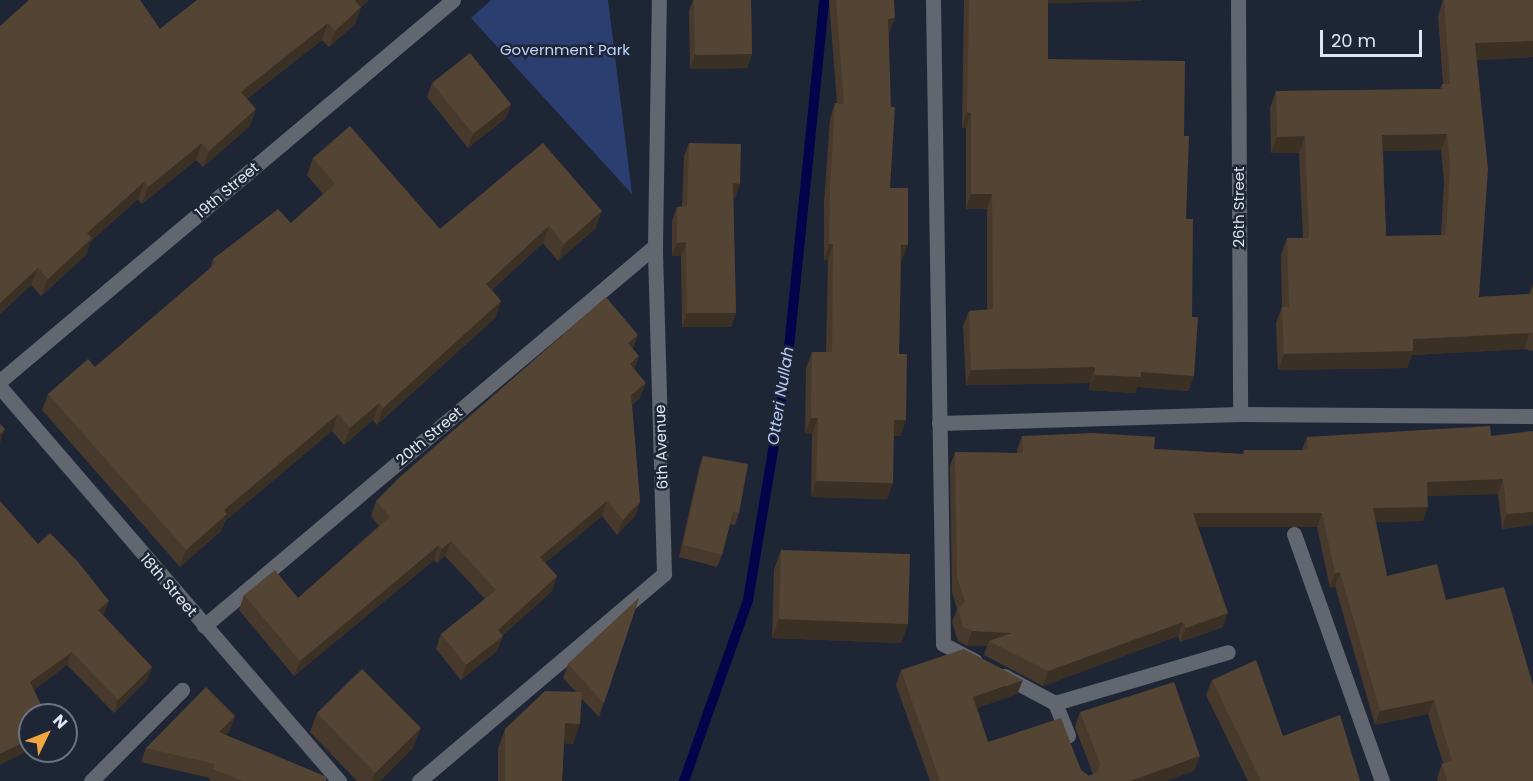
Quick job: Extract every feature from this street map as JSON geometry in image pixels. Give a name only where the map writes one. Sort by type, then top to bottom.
[{"type":"street","name":"19th Street","points":[[0,381],[453,0]]},
{"type":"street","name":"6th Avenue","points":[[419,781],[664,574],[655,246],[659,0]]},
{"type":"street","points":[[933,0],[943,644],[1055,704],[1072,748]]},
{"type":"street","name":"26th Street","points":[[1239,0],[1240,414]]},
{"type":"street","name":"20th Street","points":[[204,626],[655,246]]},
{"type":"street","name":"18th Street","points":[[0,387],[339,781]]},
{"type":"street","points":[[939,423],[1240,414],[1533,416]]},
{"type":"street","points":[[1294,534],[1382,781]]},
{"type":"street","points":[[1055,704],[1228,652]]},
{"type":"street","points":[[91,781],[182,690]]},
{"type":"green space","name":"Government Park","points":[[491,0],[608,0],[632,194],[471,18]]},
{"type":"building","points":[[29,0],[140,0],[160,29],[197,0],[356,0],[361,7],[335,31],[328,23],[241,92],[256,109],[209,151],[202,143],[148,187],[144,182],[87,233],[92,238],[48,279],[38,268],[0,303],[0,26]]},
{"type":"building","points":[[694,0],[751,0],[752,54],[695,55]]},
{"type":"building","points":[[836,0],[894,0],[895,18],[888,19],[891,107],[895,107],[890,188],[908,188],[908,245],[901,245],[899,354],[907,354],[906,420],[894,420],[893,483],[816,481],[818,418],[811,418],[812,352],[832,352],[833,244],[829,244],[830,187],[835,103],[844,104]]},
{"type":"building","points":[[969,0],[1048,0],[1048,59],[1185,61],[1184,136],[1189,136],[1186,219],[1193,219],[1192,317],[1198,317],[1194,376],[1141,372],[1141,377],[1095,375],[1095,367],[971,370],[969,311],[993,309],[992,194],[971,194],[971,113],[967,112]]},
{"type":"building","points":[[1444,0],[1533,0],[1533,41],[1475,43],[1488,169],[1479,297],[1532,294],[1533,286],[1533,333],[1413,339],[1413,351],[1284,354],[1282,307],[1289,307],[1287,238],[1309,238],[1305,136],[1277,137],[1276,91],[1443,89],[1442,84],[1450,84]],"holes":[[[1447,134],[1450,165],[1446,235],[1386,236],[1382,135]]]},
{"type":"building","points":[[470,53],[511,104],[473,134],[432,83]]},
{"type":"building","points":[[350,126],[440,229],[543,143],[602,211],[564,244],[549,226],[486,284],[501,301],[383,408],[379,403],[350,428],[338,414],[224,510],[227,514],[186,550],[48,394],[88,359],[95,367],[216,263],[213,259],[278,209],[291,223],[335,184],[313,158]]},
{"type":"building","points":[[689,143],[741,144],[740,184],[733,183],[736,313],[687,313],[686,242],[677,243],[677,207],[687,206]]},
{"type":"building","points":[[606,297],[638,335],[628,343],[639,356],[630,364],[646,383],[631,395],[640,502],[623,520],[607,501],[540,557],[557,576],[498,630],[503,636],[466,665],[441,634],[496,590],[451,541],[442,549],[439,545],[300,661],[244,595],[275,570],[298,598],[390,517],[376,501],[400,477]]},
{"type":"building","points":[[0,424],[5,429],[0,434]]},
{"type":"building","points":[[1490,426],[1491,436],[1533,431],[1533,512],[1507,514],[1503,479],[1427,482],[1428,507],[1373,508],[1387,576],[1437,564],[1446,600],[1504,587],[1533,685],[1533,781],[1447,781],[1442,764],[1452,761],[1434,700],[1380,711],[1340,572],[1335,573],[1322,513],[1193,513],[1228,613],[1186,628],[1183,622],[1048,671],[989,641],[1012,633],[972,631],[963,627],[958,608],[965,602],[957,577],[955,452],[1023,453],[1022,436],[1093,433],[1155,437],[1154,449],[1244,454],[1244,450],[1308,450],[1307,437]]},
{"type":"building","points":[[703,456],[748,464],[739,513],[733,512],[722,555],[683,545]]},
{"type":"building","points":[[0,501],[38,544],[50,533],[78,562],[109,601],[98,610],[152,667],[118,700],[72,652],[30,682],[40,703],[18,703],[18,745],[0,754]]},
{"type":"building","points":[[781,550],[910,554],[908,624],[779,619]]},
{"type":"building","points":[[639,598],[604,703],[568,664]]},
{"type":"building","points":[[964,649],[1023,680],[973,697],[988,742],[1061,718],[1081,770],[1089,776],[1098,772],[1100,763],[1080,712],[1174,682],[1200,756],[1130,781],[940,781],[901,670]]},
{"type":"building","points":[[1256,660],[1283,736],[1340,715],[1360,781],[1261,781],[1212,680]]},
{"type":"building","points":[[362,669],[421,728],[375,773],[317,713]]},
{"type":"building","points":[[206,687],[235,716],[219,732],[327,777],[326,781],[243,781],[213,769],[215,764],[146,748]]},
{"type":"building","points":[[545,691],[582,692],[580,724],[565,723],[562,781],[505,781],[505,729]]},
{"type":"waterway","name":"Otteri Nullah","points":[[684,781],[748,600],[787,367],[824,0]]}]
